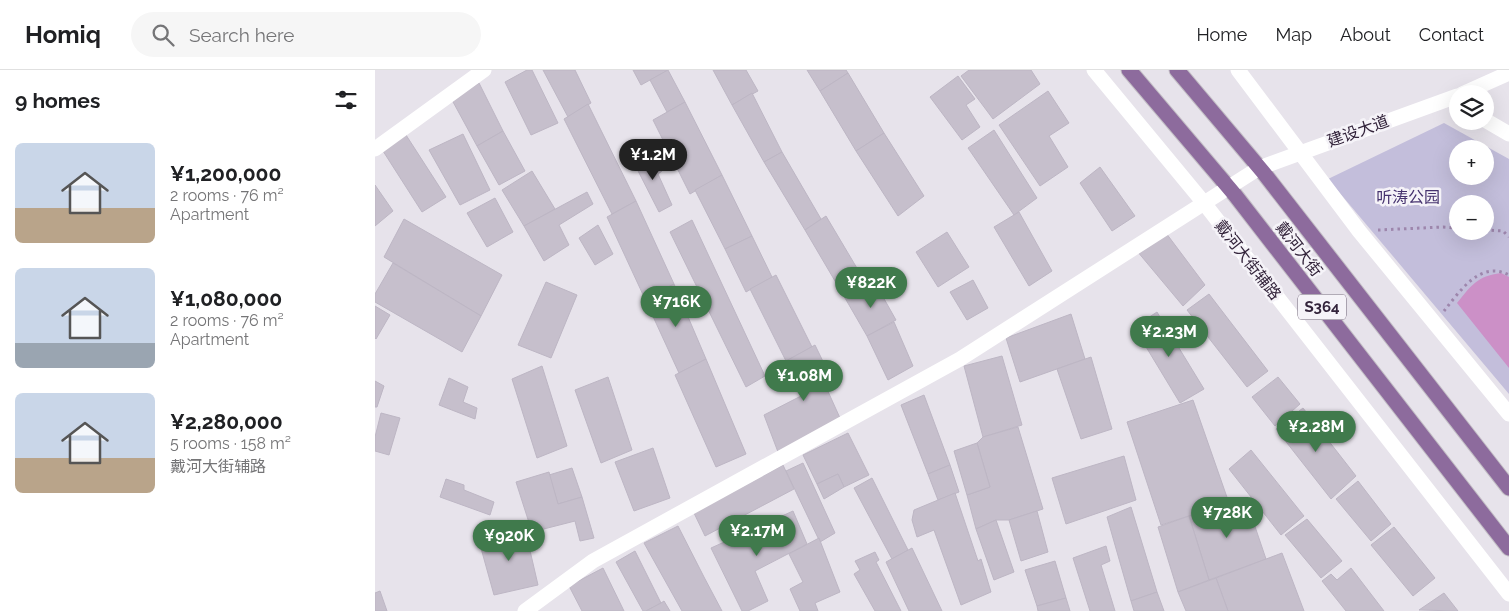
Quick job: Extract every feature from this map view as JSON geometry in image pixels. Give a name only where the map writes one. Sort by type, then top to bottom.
[{"type":"main road","name":"戴河大街","points":[[1129,70],[1229,188],[1509,548]]},
{"type":"main road","name":"戴河大街","points":[[1177,70],[1259,168],[1509,488]]},
{"type":"street","points":[[375,149],[484,70]]},
{"type":"street","name":"戴河大街辅路","points":[[1094,70],[1204,203],[1509,594]]},
{"type":"street","points":[[1238,70],[1359,231],[1509,414]]},
{"type":"street","name":"建设大道","points":[[1484,85],[1509,73]]},
{"type":"street","name":"建设大道","points":[[525,611],[593,561],[960,359],[1259,168],[1299,152],[1449,101]]},
{"type":"street","points":[[1494,125],[1509,134]]},
{"type":"path","points":[[1359,231],[1449,227]]},
{"type":"path","points":[[1494,230],[1503,231],[1509,236]]},
{"type":"path","points":[[1434,323],[1471,279],[1486,272],[1500,270],[1509,275]]},
{"type":"green space","name":"听涛公园","points":[[1444,123],[1449,126],[1449,130],[1457,130],[1475,140],[1449,140],[1449,185],[1494,185],[1494,151],[1509,159],[1509,394],[1328,179]]},
{"type":"shaded area","points":[[1501,273],[1509,277],[1509,368],[1457,303],[1480,279]]},
{"type":"building","points":[[527,70],[532,70],[558,123],[531,135],[505,82]]},
{"type":"building","points":[[543,70],[575,70],[591,103],[568,117]]},
{"type":"building","points":[[633,70],[668,70],[641,85]]},
{"type":"building","points":[[668,70],[685,102],[667,112],[650,80]]},
{"type":"building","points":[[713,70],[746,70],[758,91],[732,105]]},
{"type":"building","points":[[807,70],[846,70],[848,73],[820,91]]},
{"type":"building","points":[[969,70],[1031,70],[1040,84],[993,119],[961,76]]},
{"type":"building","points":[[848,73],[884,133],[856,151],[820,91]]},
{"type":"building","points":[[958,76],[975,99],[966,105],[980,127],[962,140],[930,97]]},
{"type":"building","points":[[479,83],[503,131],[477,146],[452,100]]},
{"type":"building","points":[[1048,91],[1069,123],[1049,136],[1068,167],[1040,186],[999,125]]},
{"type":"building","points":[[752,93],[782,152],[764,162],[732,105]]},
{"type":"building","points":[[685,102],[722,175],[690,194],[653,120]]},
{"type":"building","points":[[588,104],[636,201],[612,214],[564,119]]},
{"type":"building","points":[[994,130],[1037,198],[1014,215],[968,148]]},
{"type":"building","points":[[503,131],[525,171],[499,185],[477,146]]},
{"type":"building","points":[[884,133],[924,196],[898,216],[856,151]]},
{"type":"building","points":[[463,134],[490,190],[460,205],[429,150]]},
{"type":"building","points":[[406,135],[446,197],[422,212],[383,151]]},
{"type":"building","points":[[782,152],[821,219],[805,230],[764,162]]},
{"type":"building","points":[[652,153],[662,171],[658,174],[672,205],[659,212],[634,163]]},
{"type":"building","points":[[1100,167],[1135,216],[1112,231],[1080,183]]},
{"type":"building","points":[[532,171],[555,209],[524,226],[502,190]]},
{"type":"building","points":[[722,175],[752,236],[725,249],[695,190]]},
{"type":"building","points":[[375,185],[393,211],[375,226]]},
{"type":"building","points":[[587,192],[593,204],[559,225],[569,245],[544,261],[524,226]]},
{"type":"building","points":[[495,198],[513,232],[487,247],[467,213]]},
{"type":"building","points":[[636,201],[674,284],[645,299],[607,217]]},
{"type":"building","points":[[1019,212],[1052,271],[1029,286],[994,227]]},
{"type":"building","points":[[826,216],[867,285],[845,298],[805,230]]},
{"type":"building","points":[[404,219],[502,275],[481,316],[384,257]]},
{"type":"building","points":[[692,220],[765,376],[746,387],[670,232]]},
{"type":"building","points":[[598,225],[613,254],[595,265],[579,238]]},
{"type":"building","points":[[947,232],[969,267],[938,287],[916,252]]},
{"type":"building","points":[[1166,233],[1205,285],[1183,306],[1137,251]]},
{"type":"building","points":[[752,236],[772,277],[746,292],[725,249]]},
{"type":"building","points":[[393,263],[481,316],[462,352],[375,302],[375,294]]},
{"type":"building","points":[[776,275],[812,347],[786,361],[750,289]]},
{"type":"building","points":[[973,280],[988,308],[967,320],[950,292]]},
{"type":"building","points":[[874,281],[896,320],[867,336],[845,298]]},
{"type":"building","points":[[546,282],[577,295],[551,358],[518,345]]},
{"type":"building","points":[[674,284],[706,359],[679,373],[645,299]]},
{"type":"building","points":[[1209,294],[1268,371],[1247,387],[1187,310]]},
{"type":"building","points":[[375,306],[390,315],[376,339],[375,338]]},
{"type":"building","points":[[1157,312],[1204,389],[1180,403],[1134,327]]},
{"type":"building","points":[[1071,314],[1085,359],[1020,382],[1006,338]]},
{"type":"building","points":[[894,322],[913,366],[888,380],[867,336]]},
{"type":"building","points":[[815,345],[833,382],[826,387],[840,418],[778,452],[764,415],[801,396],[786,361]]},
{"type":"building","points":[[1002,356],[1022,425],[983,437],[964,366]]},
{"type":"building","points":[[1091,357],[1112,429],[1081,439],[1057,369]]},
{"type":"building","points":[[706,359],[746,454],[716,467],[675,375]]},
{"type":"building","points":[[542,366],[567,446],[537,458],[512,379]]},
{"type":"building","points":[[608,377],[632,450],[601,463],[575,390]]},
{"type":"building","points":[[1278,377],[1300,404],[1275,426],[1252,397]]},
{"type":"building","points":[[449,378],[468,387],[463,402],[477,408],[475,419],[439,405]]},
{"type":"building","points":[[375,381],[384,386],[377,407],[375,407]]},
{"type":"building","points":[[924,395],[950,465],[928,474],[901,405]]},
{"type":"building","points":[[1193,400],[1229,503],[1161,525],[1127,422]]},
{"type":"building","points":[[1303,408],[1356,476],[1331,499],[1276,429]]},
{"type":"building","points":[[381,413],[400,418],[389,455],[375,451],[375,437]]},
{"type":"building","points":[[1018,427],[1043,509],[1009,520],[996,520],[976,529],[967,495],[990,487],[977,443],[983,437]]},
{"type":"building","points":[[848,433],[869,475],[844,487],[838,474],[817,484],[803,455]]},
{"type":"building","points":[[977,443],[990,487],[967,495],[954,451]]},
{"type":"building","points":[[653,448],[670,498],[634,511],[615,462]]},
{"type":"building","points":[[1251,450],[1304,516],[1281,535],[1229,469]]},
{"type":"building","points":[[1124,456],[1136,500],[1066,524],[1052,478]]},
{"type":"building","points":[[803,463],[835,533],[820,542],[786,471]]},
{"type":"building","points":[[783,465],[794,489],[705,536],[694,513]]},
{"type":"building","points":[[950,465],[959,492],[938,500],[928,474]]},
{"type":"building","points":[[572,468],[582,497],[558,504],[549,475]]},
{"type":"building","points":[[549,472],[558,504],[582,497],[594,538],[580,541],[575,521],[532,532],[516,482]]},
{"type":"building","points":[[838,474],[844,487],[824,499],[817,484]]},
{"type":"building","points":[[872,478],[908,550],[892,559],[854,488]]},
{"type":"building","points":[[446,479],[464,485],[464,490],[494,502],[490,515],[440,497]]},
{"type":"building","points":[[1358,481],[1391,524],[1371,541],[1336,499]]},
{"type":"building","points":[[955,493],[978,561],[981,559],[991,592],[961,605],[934,530],[917,537],[912,520],[914,510]]},
{"type":"building","points":[[1229,503],[1231,510],[1247,503],[1266,559],[1209,580],[1189,516]]},
{"type":"building","points":[[1131,507],[1157,592],[1131,601],[1107,517]]},
{"type":"building","points":[[793,511],[807,544],[755,571],[768,601],[748,611],[742,611],[711,548]]},
{"type":"building","points":[[1037,511],[1048,552],[1021,561],[1009,520]]},
{"type":"building","points":[[1189,516],[1209,580],[1178,592],[1158,527]]},
{"type":"building","points":[[1307,519],[1342,561],[1321,578],[1285,535]]},
{"type":"building","points":[[996,520],[1014,572],[994,580],[976,529]]},
{"type":"building","points":[[678,526],[722,611],[682,611],[644,543]]},
{"type":"building","points":[[1394,527],[1435,578],[1413,596],[1371,545]]},
{"type":"building","points":[[525,529],[538,585],[494,595],[479,541]]},
{"type":"building","points":[[819,538],[840,592],[815,603],[818,611],[800,611],[790,589],[803,582],[789,554]]},
{"type":"building","points":[[1106,546],[1110,561],[1101,565],[1115,611],[1090,611],[1073,558]]},
{"type":"building","points":[[912,548],[942,611],[909,611],[886,562]]},
{"type":"building","points":[[635,551],[661,603],[646,611],[643,611],[616,562]]},
{"type":"building","points":[[875,552],[879,560],[876,562],[901,611],[875,611],[854,574],[860,570],[855,561]]},
{"type":"building","points":[[1282,553],[1304,611],[1228,611],[1216,578]]},
{"type":"building","points":[[1055,561],[1066,598],[1037,606],[1025,570]]},
{"type":"building","points":[[603,568],[624,611],[582,611],[569,586]]},
{"type":"building","points":[[1351,568],[1384,611],[1346,611],[1322,581],[1331,574],[1337,580]]},
{"type":"building","points":[[1216,578],[1228,611],[1186,611],[1178,592]]},
{"type":"building","points":[[380,591],[387,611],[375,611],[375,593]]},
{"type":"building","points":[[1157,592],[1164,611],[1134,611],[1131,601]]},
{"type":"building","points":[[1444,593],[1458,611],[1419,610]]},
{"type":"building","points":[[1066,598],[1070,611],[1038,611],[1037,606]]},
{"type":"building","points":[[664,601],[670,611],[646,611],[661,603]]}]
